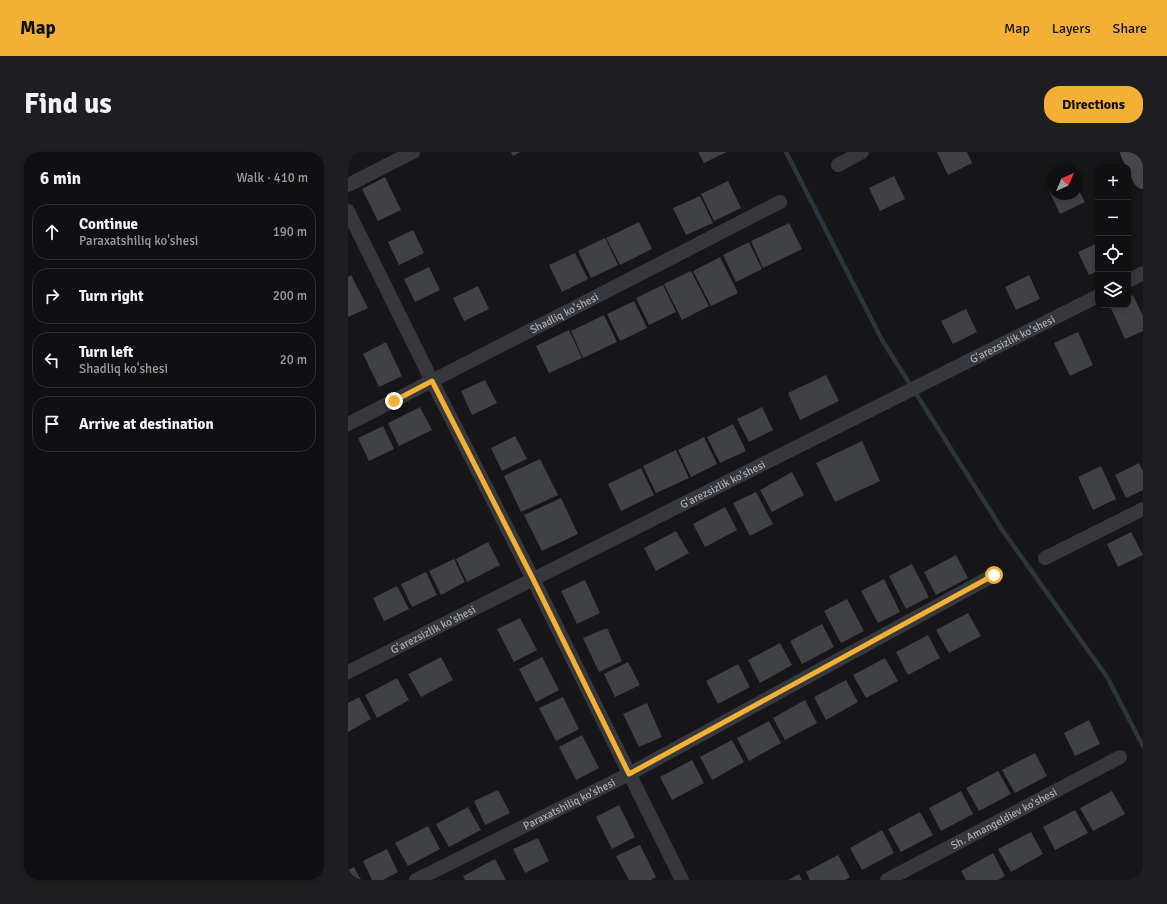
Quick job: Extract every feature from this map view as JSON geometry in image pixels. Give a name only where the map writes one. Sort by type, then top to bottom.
[{"type":"main road","points":[[1130,152],[1143,179]]},
{"type":"street","points":[[348,185],[413,152]]},
{"type":"street","points":[[838,165],[862,152]]},
{"type":"street","name":"Shadliq ko'shesi","points":[[348,424],[780,202]]},
{"type":"street","points":[[348,211],[682,880]]},
{"type":"street","points":[[1131,279],[1143,273]]},
{"type":"street","name":"G'arezsizlik ko'shesi","points":[[348,672],[1095,298]]},
{"type":"street","points":[[1045,558],[1143,509]]},
{"type":"street","name":"Paraxatshiliq ko'shesi","points":[[416,880],[629,774],[994,575]]},
{"type":"street","name":"Sh. Amangeldiev ko'shesi","points":[[887,880],[1120,757]]},
{"type":"building","points":[[348,152],[360,152],[348,158]]},
{"type":"building","points":[[511,152],[520,152],[513,156]]},
{"type":"building","points":[[698,152],[727,152],[704,163]]},
{"type":"building","points":[[937,152],[967,152],[972,163],[948,175]]},
{"type":"building","points":[[894,176],[905,199],[880,211],[869,188]]},
{"type":"building","points":[[385,177],[401,210],[378,221],[362,189]]},
{"type":"building","points":[[728,181],[741,208],[714,221],[701,194]]},
{"type":"building","points":[[700,196],[713,223],[686,235],[673,208]]},
{"type":"building","points":[[1083,198],[1085,202],[1060,214],[1053,200],[1083,200]]},
{"type":"building","points":[[639,222],[652,249],[620,265],[606,238]]},
{"type":"building","points":[[789,223],[802,249],[763,268],[751,241]]},
{"type":"building","points":[[413,230],[424,253],[399,265],[388,242]]},
{"type":"building","points":[[605,238],[618,265],[591,278],[578,251]]},
{"type":"building","points":[[749,242],[762,269],[736,282],[723,255]]},
{"type":"building","points":[[1095,244],[1095,272],[1089,275],[1078,252]]},
{"type":"building","points":[[575,253],[588,279],[562,292],[549,265]]},
{"type":"building","points":[[720,257],[738,293],[711,306],[693,271]]},
{"type":"building","points":[[429,267],[440,290],[415,302],[404,279]]},
{"type":"building","points":[[691,271],[709,306],[682,320],[664,284]]},
{"type":"building","points":[[351,275],[368,308],[348,317],[348,277]]},
{"type":"building","points":[[1029,275],[1040,299],[1016,310],[1005,287]]},
{"type":"building","points":[[663,285],[676,312],[649,325],[636,298]]},
{"type":"building","points":[[478,286],[489,309],[464,321],[453,298]]},
{"type":"building","points":[[1133,295],[1143,316],[1143,331],[1125,339],[1111,308],[1131,308],[1131,296]]},
{"type":"building","points":[[634,301],[647,328],[620,341],[607,314]]},
{"type":"building","points":[[966,309],[977,332],[953,344],[941,321]]},
{"type":"building","points":[[604,315],[617,342],[583,358],[571,331]]},
{"type":"building","points":[[569,330],[582,358],[549,373],[536,346]]},
{"type":"building","points":[[1078,332],[1093,365],[1070,376],[1054,343]]},
{"type":"building","points":[[386,342],[402,376],[379,387],[363,354]]},
{"type":"building","points":[[826,375],[839,401],[800,420],[788,393]]},
{"type":"building","points":[[485,380],[497,403],[472,415],[461,391]]},
{"type":"building","points":[[420,407],[432,430],[399,446],[388,423]]},
{"type":"building","points":[[762,407],[773,430],[749,442],[737,419]]},
{"type":"building","points":[[733,424],[746,451],[720,463],[707,437]]},
{"type":"building","points":[[383,426],[394,449],[369,461],[358,438]]},
{"type":"building","points":[[515,436],[527,459],[502,471],[491,448]]},
{"type":"building","points":[[704,437],[717,464],[691,477],[678,450]]},
{"type":"building","points":[[862,441],[880,481],[835,502],[816,463]]},
{"type":"building","points":[[676,450],[689,478],[656,493],[643,466]]},
{"type":"building","points":[[540,459],[558,495],[521,512],[504,476]]},
{"type":"building","points":[[1139,463],[1143,471],[1143,490],[1126,498],[1115,475]]},
{"type":"building","points":[[1101,466],[1116,499],[1093,510],[1078,477]]},
{"type":"building","points":[[641,468],[654,495],[621,511],[608,484]]},
{"type":"building","points":[[792,472],[804,495],[772,512],[760,490]]},
{"type":"building","points":[[756,492],[773,524],[750,536],[733,503]]},
{"type":"building","points":[[561,498],[578,534],[542,551],[524,515]]},
{"type":"building","points":[[725,507],[737,530],[705,547],[693,524]]},
{"type":"building","points":[[676,531],[689,553],[656,571],[644,548]]},
{"type":"building","points":[[1131,532],[1143,555],[1118,567],[1107,544]]},
{"type":"building","points":[[488,542],[500,565],[467,582],[456,559]]},
{"type":"building","points":[[956,555],[968,578],[936,595],[924,572]]},
{"type":"building","points":[[454,559],[465,582],[441,595],[429,571]]},
{"type":"building","points":[[912,564],[929,597],[906,609],[889,576]]},
{"type":"building","points":[[426,572],[437,595],[412,607],[401,584]]},
{"type":"building","points":[[884,579],[900,612],[878,623],[861,591]]},
{"type":"building","points":[[585,580],[600,613],[577,624],[561,591]]},
{"type":"building","points":[[397,586],[409,609],[384,621],[373,598]]},
{"type":"building","points":[[847,599],[864,631],[841,643],[824,611]]},
{"type":"building","points":[[968,613],[981,636],[949,653],[936,630]]},
{"type":"building","points":[[520,618],[537,650],[514,662],[497,629]]},
{"type":"building","points":[[822,624],[834,647],[802,664],[790,641]]},
{"type":"building","points":[[607,628],[622,661],[599,672],[583,638]]},
{"type":"building","points":[[928,635],[940,658],[908,675],[896,652]]},
{"type":"building","points":[[780,643],[792,665],[760,683],[748,660]]},
{"type":"building","points":[[441,657],[453,680],[421,697],[408,674]]},
{"type":"building","points":[[542,657],[559,690],[536,702],[519,669]]},
{"type":"building","points":[[885,658],[898,681],[866,698],[853,675]]},
{"type":"building","points":[[628,662],[640,685],[615,697],[604,674]]},
{"type":"building","points":[[738,664],[750,687],[718,704],[706,681]]},
{"type":"building","points":[[397,678],[409,700],[377,718],[365,695]]},
{"type":"building","points":[[846,680],[858,702],[826,720],[814,697]]},
{"type":"building","points":[[359,697],[371,719],[348,732],[348,703]]},
{"type":"building","points":[[563,697],[579,729],[556,741],[539,708]]},
{"type":"building","points":[[805,700],[817,723],[785,740],[773,718]]},
{"type":"building","points":[[647,703],[662,737],[639,747],[623,714]]},
{"type":"building","points":[[1089,720],[1100,744],[1075,756],[1064,733]]},
{"type":"building","points":[[769,721],[781,743],[749,761],[737,738]]},
{"type":"building","points":[[582,735],[599,768],[576,780],[559,747]]},
{"type":"building","points":[[732,740],[744,762],[712,780],[700,757]]},
{"type":"building","points":[[1035,753],[1047,776],[1015,793],[1002,770]]},
{"type":"building","points":[[692,760],[704,783],[672,800],[660,777]]},
{"type":"building","points":[[998,771],[1011,794],[979,811],[966,788]]},
{"type":"building","points":[[498,790],[510,813],[485,825],[474,801]]},
{"type":"building","points":[[961,791],[973,814],[941,831],[929,808]]},
{"type":"building","points":[[1112,791],[1125,814],[1093,831],[1080,808]]},
{"type":"building","points":[[619,805],[635,837],[612,849],[596,817]]},
{"type":"building","points":[[468,807],[481,830],[449,847],[436,824]]},
{"type":"building","points":[[1075,810],[1088,833],[1055,850],[1043,827]]},
{"type":"building","points":[[920,812],[933,835],[901,852],[888,829]]},
{"type":"building","points":[[428,826],[440,849],[408,866],[395,843]]},
{"type":"building","points":[[882,830],[894,853],[862,870],[850,848]]},
{"type":"building","points":[[1031,832],[1043,854],[1011,872],[998,849]]},
{"type":"building","points":[[538,838],[549,861],[525,873],[513,849]]},
{"type":"building","points":[[640,845],[656,877],[651,880],[629,880],[616,856]]},
{"type":"building","points":[[387,849],[398,872],[383,880],[372,880],[363,861]]},
{"type":"building","points":[[993,853],[1005,876],[998,880],[966,880],[961,871]]},
{"type":"building","points":[[838,855],[850,877],[845,880],[810,880],[806,872]]},
{"type":"building","points":[[495,859],[506,880],[465,880],[463,876]]},
{"type":"building","points":[[354,867],[361,880],[348,880],[348,870]]},
{"type":"building","points":[[799,874],[802,880],[788,880]]},
{"type":"waterway","points":[[786,152],[882,340],[1003,531],[1107,677],[1143,746]]},
{"type":"route","points":[[394,401],[432,381],[533,579],[629,774],[994,575]]}]
